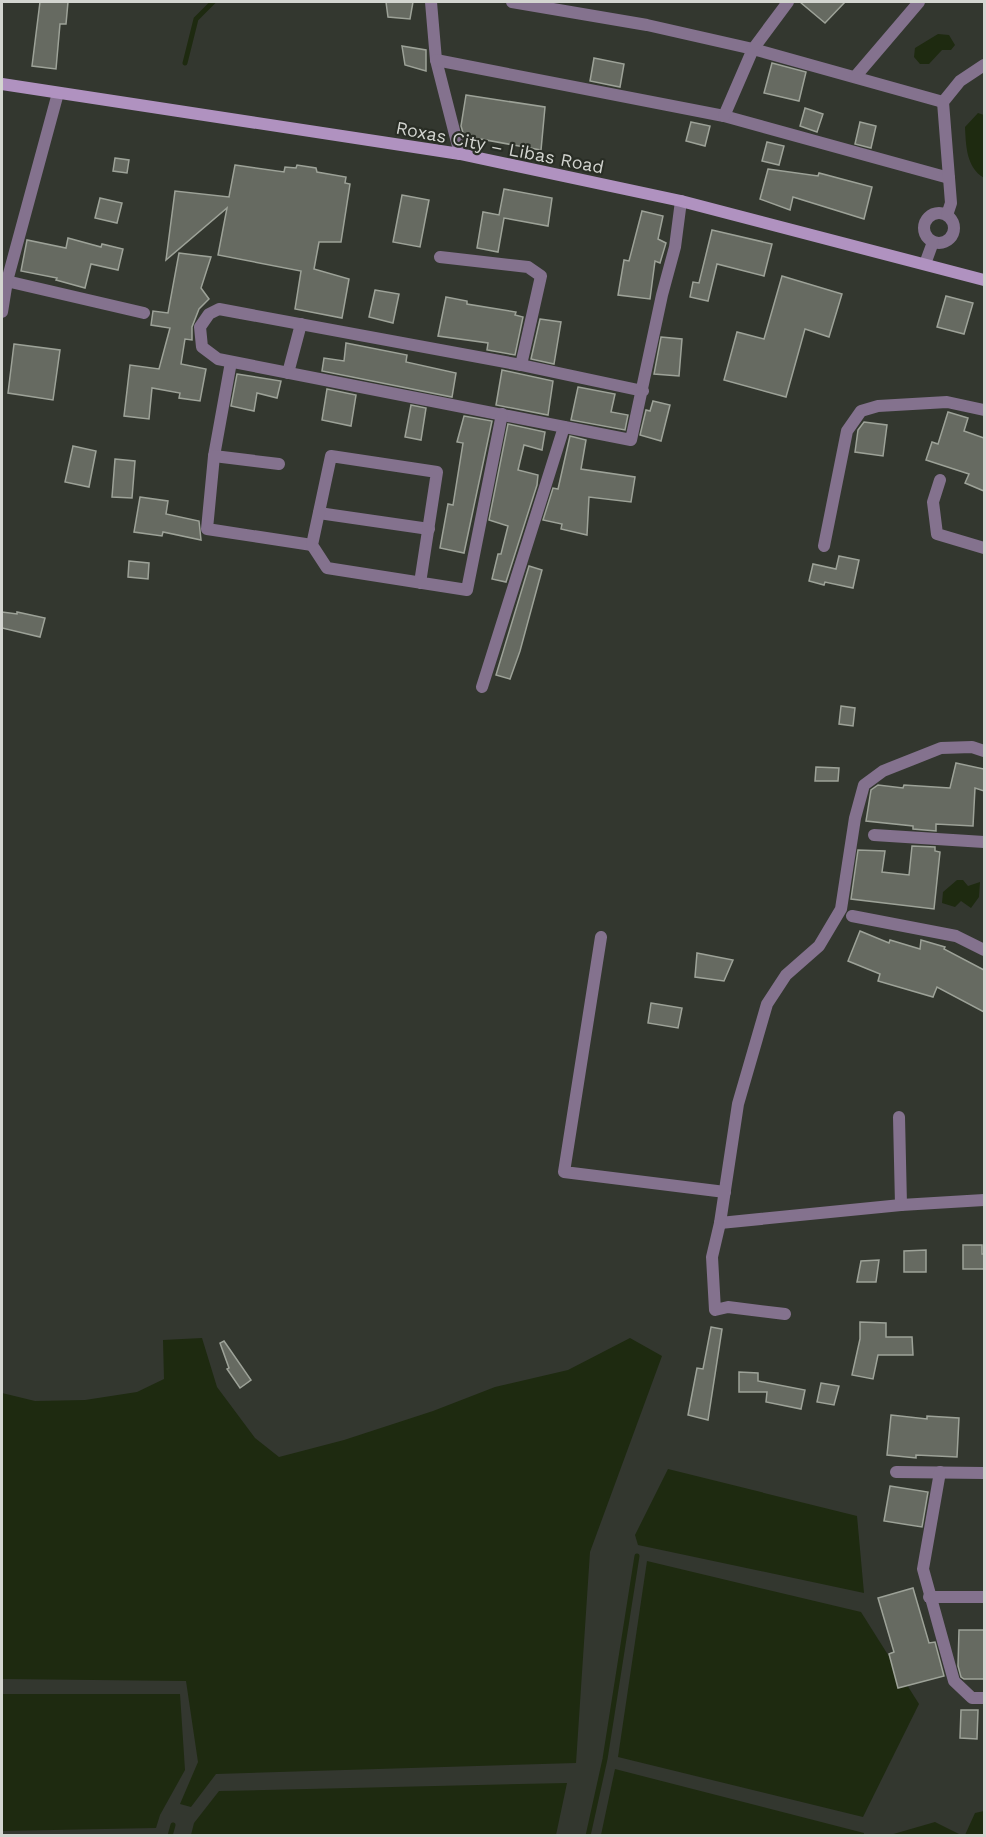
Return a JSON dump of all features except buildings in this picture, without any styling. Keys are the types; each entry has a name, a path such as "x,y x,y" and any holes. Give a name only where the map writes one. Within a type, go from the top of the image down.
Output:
{"main road":[{"name":"Roxas City – Libas Road","path":"2,84 460,154 681,201 984,280"}],"street":[{"path":"431,2 436,60 460,154"},
{"path":"512,2 647,25 753,49 943,102"},
{"path":"724,116 753,49 788,2"},
{"path":"855,77 919,2"},
{"path":"436,60 724,116 949,178"},
{"path":"947,215 951,203 943,102 960,81 984,65"},
{"path":"2,312 4,281 58,93"},
{"path":"643,391 521,365 219,309 209,314 200,327 202,347 218,359 631,440 643,391 662,295 675,247 681,201"},
{"path":"934,214 947,215 954,225 951,237 943,243 933,242 925,235 925,222 934,214"},
{"path":"925,264 933,242"},
{"path":"440,257 528,267 541,276 521,365"},
{"path":"4,281 144,313"},
{"path":"288,373 301,324"},
{"path":"231,362 214,456 207,529 312,545"},
{"path":"824,546 847,431 861,411 878,406 947,402 984,410"},
{"path":"420,583 438,472 331,456 312,545 327,568 420,583 467,590 502,414"},
{"path":"482,687 564,427"},
{"path":"214,456 279,464"},
{"path":"940,480 933,502 938,534 984,548"},
{"path":"319,513 429,529"},
{"path":"785,1314 728,1307 715,1310 712,1257 720,1223 738,1104 767,1004 786,975 819,946 842,909 855,818 864,785 884,771 941,748 972,747 984,750"},
{"path":"874,835 984,842"},
{"path":"852,916 956,936 984,950"},
{"path":"601,937 564,1172 725,1192"},
{"path":"899,1117 901,1205"},
{"path":"720,1223 901,1205 984,1200"},
{"path":"896,1472 984,1473"},
{"path":"940,1472 923,1569 954,1681 972,1698 984,1698"},
{"path":"929,1597 984,1597"}],"shaded area":[{"path":"938,34 949,35 955,45 951,50 942,50 929,64 920,64 914,57 915,48"},
{"path":"978,113 984,115 984,178 970,162 966,141 965,127"},
{"path":"957,880 963,880 968,886 980,882 979,897 971,908 961,901 955,907 942,903 943,892"},
{"path":"202,1338 217,1387 255,1438 279,1457 344,1440 433,1411 495,1387 568,1370 630,1338 662,1356 590,1552 576,1763 216,1774 191,1807 180,1804 198,1762 186,1681 2,1679 2,1393 35,1401 85,1400 137,1392 164,1379 163,1340"},
{"path":"668,1469 857,1516 864,1593 638,1545 635,1535"},
{"path":"647,1561 861,1612 919,1704 863,1817 618,1757"},
{"path":"2,1694 180,1694 185,1770 160,1815 156,1828 2,1831"},
{"path":"615,1769 864,1833 864,1835 601,1835"},
{"path":"567,1783 556,1835 191,1835 194,1823 219,1791"},
{"path":"984,1811 984,1835 965,1835 975,1813"},
{"path":"935,1822 961,1835 890,1835"}],"waterway":[{"path":"185,63 196,19 213,2"},
{"path":"588,1836 605,1759 637,1556"},
{"path":"170,1836 173,1825"}]}
